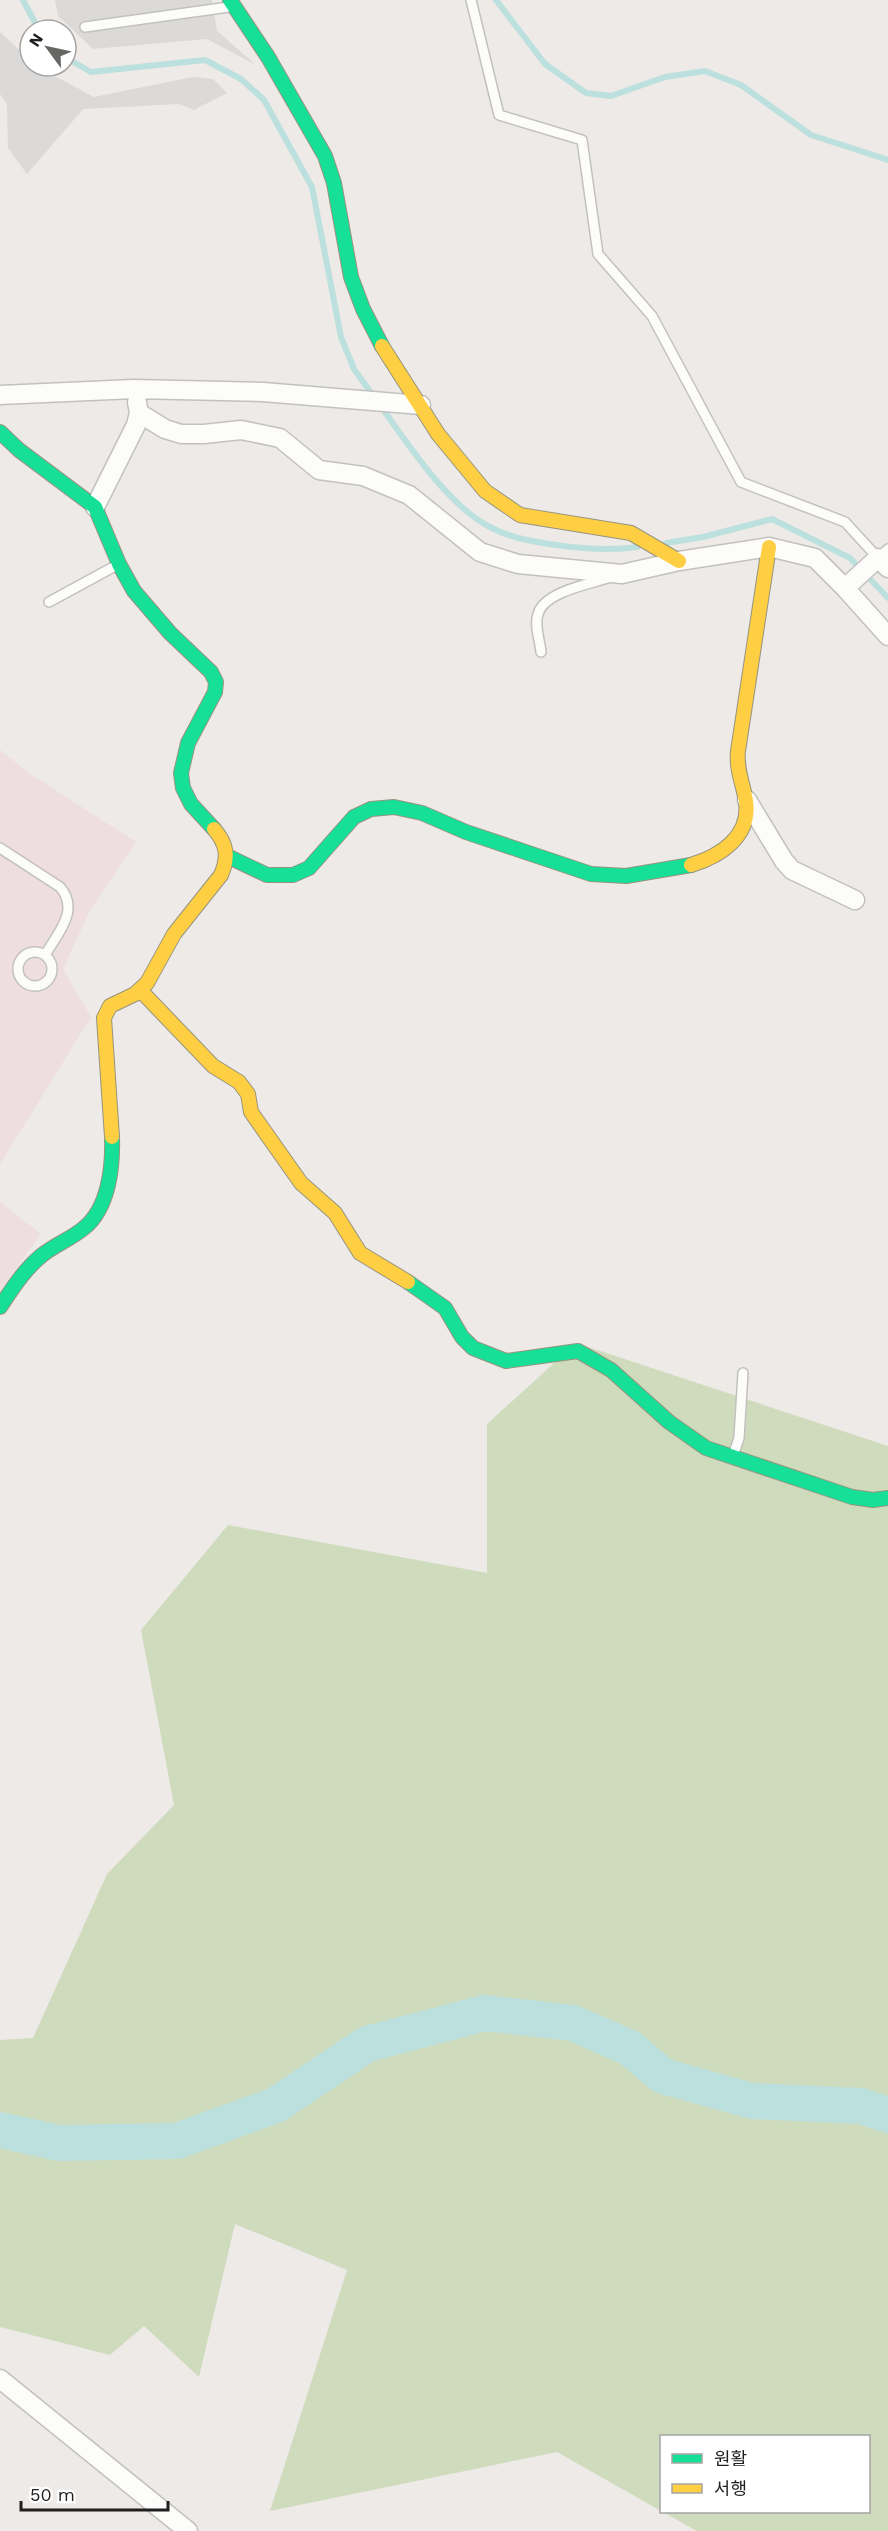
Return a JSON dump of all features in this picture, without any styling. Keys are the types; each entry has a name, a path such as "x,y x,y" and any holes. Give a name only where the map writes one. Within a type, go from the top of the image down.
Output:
{"street":[{"path":"233,3 268,57 326,156 334,183 351,277 363,309 415,404 464,467 485,491 502,505 520,515 631,533 679,561"},
{"path":"0,395 134,388 263,392 415,404"},
{"path":"95,507 139,413 134,388"},
{"path":"139,413 165,429 181,434 241,430 280,438 319,470 363,476 409,495 466,543 498,560 548,568 622,574 679,561 770,547 814,558 845,588 888,636"},
{"path":"0,432 19,450 95,507 119,564 149,611 212,672 216,682 214,693 185,752 179,780 184,796 194,810 218,832 227,856 220,877 173,935 141,991 110,1006 104,1018 113,1150 104,1194 91,1222 46,1252 29,1267 0,1307"},
{"path":"227,856 271,876 284,876 306,870 315,865 346,822 358,813 393,807 427,814 465,831 591,874 625,877 691,865 732,846 746,819 747,800 737,759 754,624 770,547"},
{"path":"845,588 884,558"},
{"path":"747,800 784,861 792,870 855,900"},
{"path":"141,991 213,1066 239,1082 248,1094 251,1112 308,1190 335,1213 360,1253 433,1298 445,1308 462,1337 473,1348 506,1361 578,1351 611,1370 686,1435 732,1458 852,1497 873,1500 888,1498"},
{"path":"0,2379 188,2531"}],"lane":[{"path":"471,0 499,115 582,141 598,254 652,316 741,482 845,522 884,558"},
{"path":"85,27 233,3"},
{"path":"49,603 119,564"},
{"path":"541,652 538,612 546,602 564,591 622,574"},
{"path":"0,848 60,887 67,895 70,906 68,918 45,955"},
{"path":"732,1458 740,1438 743,1373"}],"shaded area":[{"path":"55,0 212,0 217,31 256,65 207,39 93,49 78,35 78,18 58,16"},
{"path":"0,32 18,49 18,78 58,78 94,97 193,77 213,79 227,93 194,110 179,104 83,109 27,174 8,148 7,104 0,94"},
{"path":"0,750 29,773 136,842 90,910 63,969 91,1017 0,1164"},
{"path":"0,1202 41,1234 0,1291"}],"green space":[{"path":"576,1343 888,1446 888,2531 697,2531 665,2513 870,2513 870,2435 660,2435 660,2510 557,2452 270,2511 347,2270 235,2224 199,2377 144,2326 110,2355 0,2327 0,2040 33,2038 107,1874 174,1805 141,1630 228,1525 487,1573 487,1424"}],"waterway":[{"path":"23,0 33,18"},
{"path":"496,0 545,64 586,93 611,96 665,77 705,71 741,85 811,135 888,160"},
{"path":"78,65 91,72 205,60 241,79 264,100 312,187 341,337 354,369 374,397"},
{"path":"380,405 444,489 474,517 490,527 522,539 566,546 607,549 638,547"},
{"path":"666,543 703,537 772,519 850,558 888,598"},
{"path":"0,2130 59,2143 177,2141 276,2105 367,2044 485,2013 573,2023 630,2048 663,2076 752,2101 861,2106 888,2115"}],"traffic: fast":[{"path":"230,0 268,57 325,156 334,183 351,277 363,309 382,346"},
{"path":"0,432 19,450 95,507 119,564 134,591 170,633 211,672 216,682 215,692 188,743 181,773 183,788 191,804 214,829"},
{"path":"227,856 267,875 293,875 309,868 354,817 371,809 394,807 422,813 466,832 591,874 626,876 691,865"},
{"path":"0,1307 35,1261 79,1232 92,1220 108,1186 112,1161 112,1137"},
{"path":"408,1282 445,1308 462,1337 473,1348 506,1361 578,1351 611,1370 669,1422 706,1448 852,1497 873,1500 888,1498"}],"traffic: slow":[{"path":"382,346 438,434 485,491 520,515 631,533 679,561"},
{"path":"691,865 723,850 732,843 744,825 746,801 739,770 738,751 769,547"},
{"path":"112,1137 104,1018 110,1006 135,994 147,983 174,934 221,875 226,856 222,840 214,829"},
{"path":"141,991 213,1066 239,1082 248,1094 251,1112 301,1183 335,1213 360,1253 408,1282"}]}
